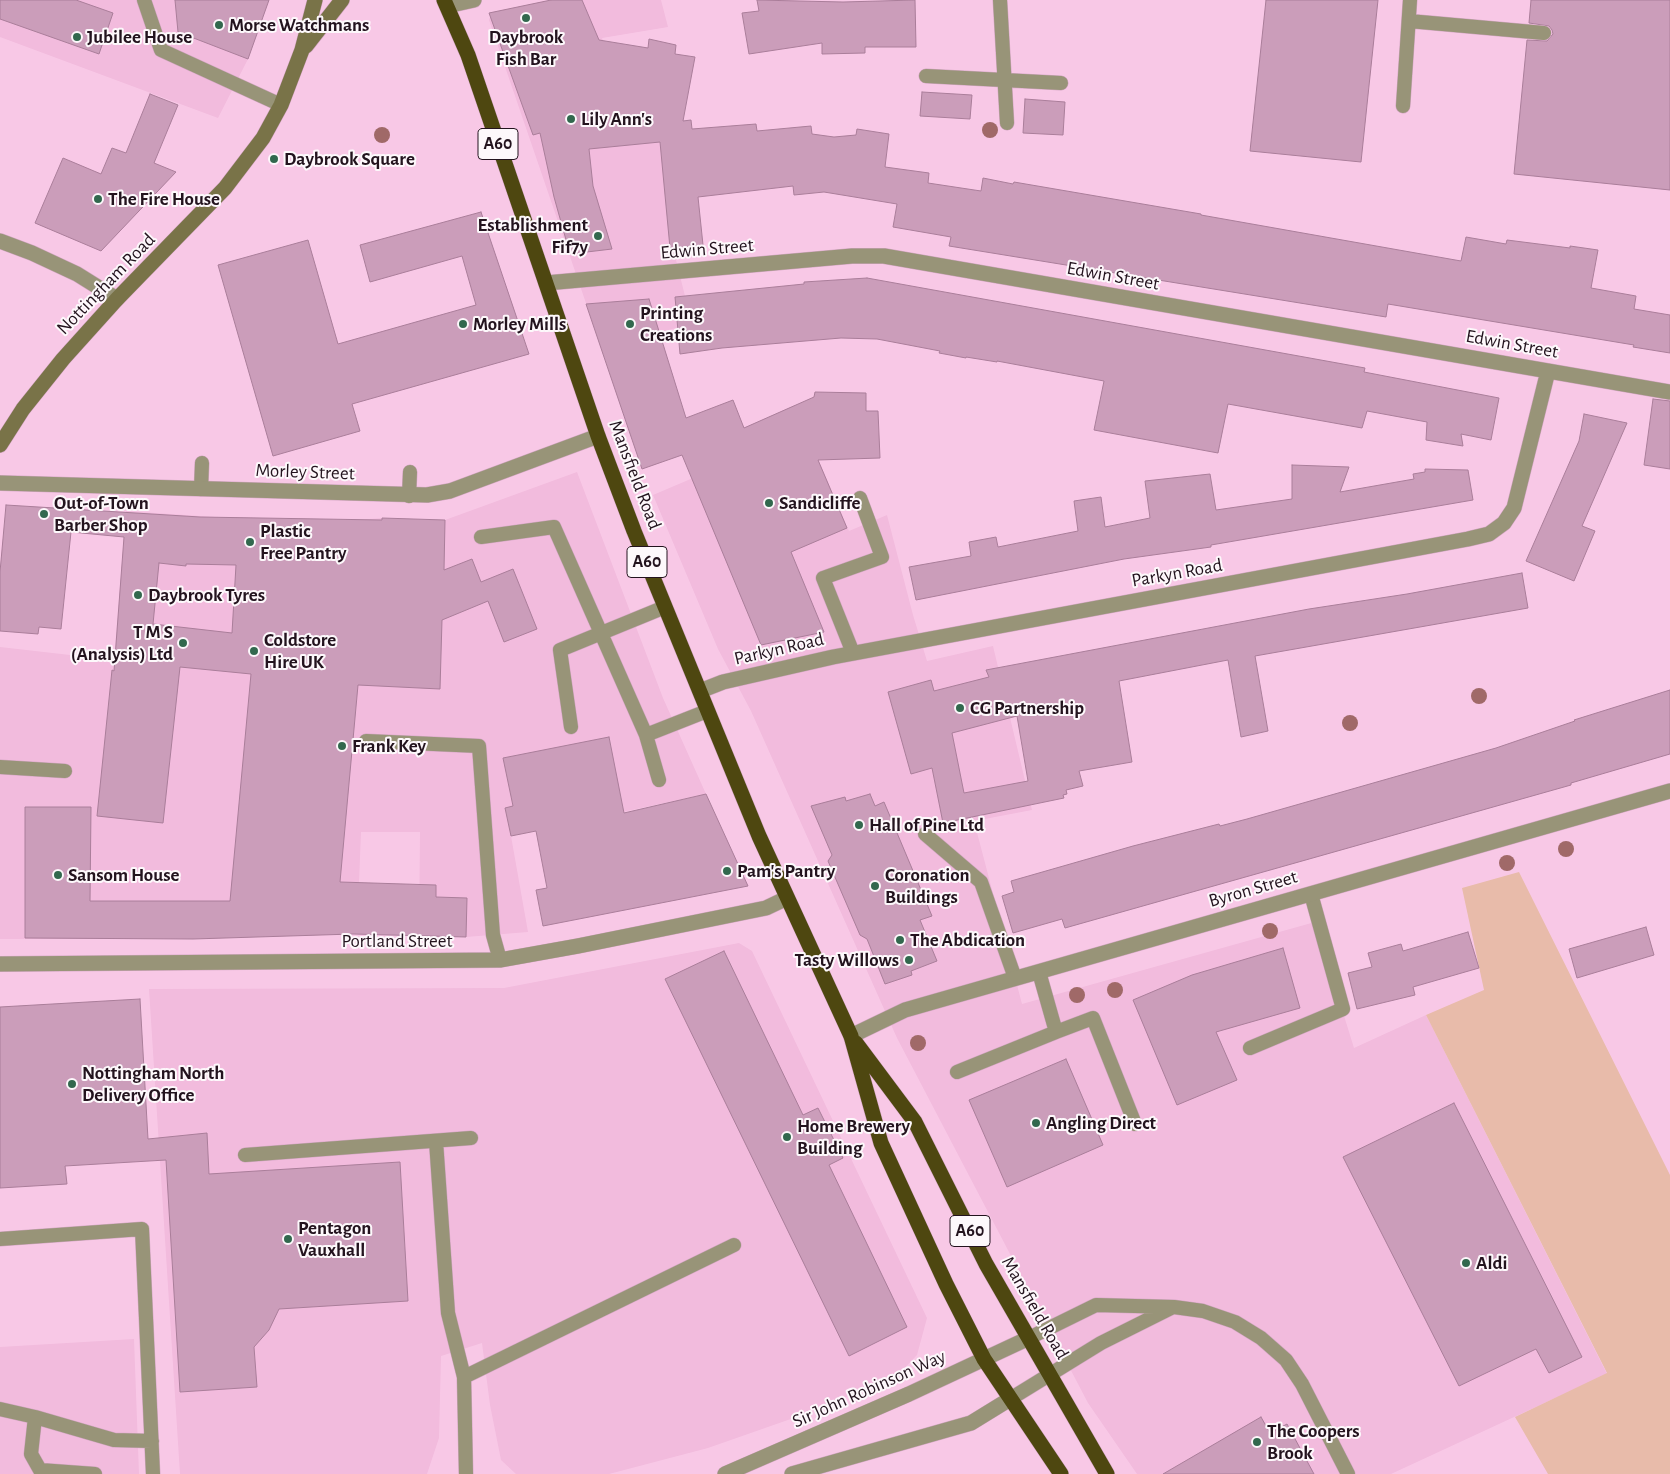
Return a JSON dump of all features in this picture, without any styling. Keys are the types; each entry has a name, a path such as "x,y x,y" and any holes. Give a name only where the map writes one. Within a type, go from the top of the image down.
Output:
{"highway":[{"name":"Mansfield Road","path":"446,3 468,55 598,436 634,531 759,836 851,1036 881,1143 946,1284 984,1359 1061,1474"},
{"name":"Mansfield Road","path":"851,1036 915,1122 986,1264 1107,1474"}],"street":[{"name":"Nottingham Road","path":"0,445 23,410 63,359 117,299 225,188 263,138 281,105 302,50 315,0"},
{"name":"Nottingham Road","path":"302,50 342,0"},
{"path":"446,3 474,0"},
{"path":"0,241 78,274 117,299"},
{"name":"Edwin Street","path":"546,283 852,256 884,256 1670,392"},
{"name":"Parkyn Road","path":"700,692 723,682 853,653 1488,534 1504,523 1514,508 1548,371"},
{"name":"Morley Street","path":"0,483 409,496 450,492 598,436"},
{"name":"Byron Street","path":"851,1036 905,1010 1670,790"},
{"name":"Portland Street","path":"0,964 500,960 766,908 787,898"},
{"name":"Sir John Robinson Way","path":"725,1474 909,1394 1028,1338"},
{"path":"792,1474 971,1423 1010,1399"}],"lane":[{"path":"144,0 161,50 281,105"},
{"path":"1000,0 1007,123"},
{"path":"1403,106 1410,0"},
{"path":"1409,22 1544,34"},
{"path":"926,76 1061,83"},
{"path":"201,489 202,464"},
{"path":"409,496 410,472"},
{"path":"853,653 823,578 882,557 860,498"},
{"path":"481,537 554,527 646,735 659,780"},
{"path":"571,727 560,650 665,607"},
{"path":"646,735 708,710"},
{"path":"366,741 478,746 493,935 500,960"},
{"path":"0,767 65,771"},
{"path":"925,834 981,882 1015,978"},
{"path":"1250,1048 1343,1009 1311,894"},
{"path":"1038,972 1056,1032"},
{"path":"957,1072 1093,1018 1134,1124"},
{"path":"245,1155 471,1138"},
{"path":"436,1141 448,1313 464,1377 466,1474"},
{"path":"0,1239 142,1230 153,1474"},
{"path":"464,1377 734,1245"},
{"path":"1028,1338 1096,1305 1174,1306 1203,1311 1236,1322 1261,1338 1286,1360 1302,1384 1348,1474"},
{"path":"1010,1399 1101,1343 1174,1306"},
{"path":"0,1409 114,1440 152,1441"},
{"path":"35,1417 31,1454 40,1470 95,1474"}],"shaded area":[{"path":"0,0 228,0 179,32 248,59 218,118 0,37"},
{"path":"552,0 661,0 668,27 602,38 634,122 658,117 672,244 692,324 601,347 489,20 492,12"},
{"path":"795,405 849,531 887,515 927,661 993,646 1032,810 974,821 1022,1004 1315,922 1354,1048 1426,1015 1607,1374 1391,1474 1137,1474 1088,1403 897,1038 751,711 718,649 653,495 754,452 744,428"},
{"name":"Frank Key","path":"577,472 663,698 706,794 511,836 528,932 466,937 419,936 420,832 361,832 357,934 190,939 190,901 91,901 90,939 0,939 0,647 114,660 126,511 215,517 445,520"},
{"path":"1519,872 1670,1175 1670,1474 1548,1474 1515,1417 1607,1373 1426,1015 1484,990 1462,888"},
{"path":"739,943 752,951 927,1318 917,1355 901,1372 825,1407 708,1448 609,1474 516,1474 501,1460 490,1405 482,1343 441,1356 439,1438 427,1474 180,1474 149,989 504,988"},
{"path":"134,1339 139,1474 0,1474 0,1347"}],"building":[{"name":"Jubilee House","path":"0,0 76,0 113,13 99,54 0,19"},
{"name":"Morse Watchmans","path":"175,0 269,0 248,59 178,32"},
{"path":"551,0 582,0 599,40 648,48 649,39 676,45 675,54 695,57 683,121 691,120 692,129 756,124 757,131 811,126 812,134 834,137 856,135 857,129 889,134 885,167 929,173 928,183 981,191 983,178 1013,184 1014,182 1461,261 1466,237 1506,244 1507,240 1598,250 1591,288 1636,296 1634,309 1670,315 1670,353 1633,347 1634,345 1388,304 1386,317 949,246 951,237 893,227 897,204 824,192 794,195 793,186 698,197 703,245 670,248 660,142 589,149 593,186 612,249 570,254 554,197 540,133 533,135 489,13"},
{"path":"757,0 843,2 915,0 916,47 865,47 865,53 822,54 822,43 749,54 742,13 759,11"},
{"path":"1266,0 1378,0 1361,162 1250,151"},
{"path":"1531,0 1670,0 1670,190 1514,174 1527,40 1547,41 1553,34 1549,26 1529,23"},
{"path":"922,92 972,95 970,119 920,116"},
{"name":"The Fire House","path":"150,94 178,105 154,163 176,172 101,251 35,223 63,158 101,174 112,148 126,153"},
{"path":"1025,99 1065,102 1063,135 1023,133"},
{"name":"Morley Mills","path":"481,212 529,354 352,404 360,431 273,456 218,265 308,240 338,344 476,305 462,256 370,282 360,245"},
{"path":"867,278 1365,368 1364,372 1499,398 1491,440 1461,434 1463,446 1426,440 1427,422 1367,411 1362,428 1228,404 1218,453 1094,430 1104,381 997,361 966,358 877,339 841,338 722,348 680,354 675,297 804,284 804,282"},
{"path":"649,299 686,418 733,400 744,428 814,397 815,392 866,393 866,411 878,411 880,458 818,460 847,528 791,552 824,632 761,645 682,455 642,469 586,304"},
{"path":"1653,399 1670,401 1670,469 1644,465"},
{"path":"1584,414 1627,423 1582,526 1595,531 1574,581 1526,561 1579,441"},
{"path":"1292,465 1349,467 1340,492 1414,479 1413,474 1425,472 1425,469 1468,470 1473,500 1211,545 1211,547 1124,559 916,600 909,567 971,556 969,542 996,537 998,547 1078,531 1074,501 1101,497 1105,527 1150,518 1145,481 1210,474 1216,510 1292,499"},
{"path":"6,505 200,517 445,520 444,570 472,559 481,582 513,569 537,629 504,642 488,601 442,620 440,689 358,685 340,882 436,885 436,897 467,898 466,937 353,934 193,939 25,938 25,807 91,807 90,901 230,901 251,674 180,667 163,823 97,816 112,670 114,671 124,537 71,532 61,629 39,627 38,634 0,631 0,572","holes":["159,563 186,566 186,564 236,565 232,633 153,624"]},
{"path":"1522,573 1528,608 1255,656 1268,731 1241,737 1228,660 1119,681 1132,762 1079,771 1083,786 1066,790 1067,794 1063,795 1064,798 943,823 932,768 911,774 888,692 931,680 934,691 989,677 986,670 1309,609 1407,594","holes":["1017,716 1028,781 964,793 952,733"]},
{"path":"1670,690 1670,754 1571,783 1571,785 1065,928 1062,919 1013,933 1002,896 1014,892 1011,881 1133,846 1219,824 1220,826 1247,819 1496,748 1574,720"},
{"path":"609,737 624,813 706,794 748,886 543,926 536,890 547,888 536,831 511,836 505,808 513,806 503,758"},
{"name":"Coronation Buildings","path":"870,794 875,806 884,802 932,916 920,920 937,961 911,971 912,975 885,984 867,939 860,935 828,861 832,855 811,806 845,797 846,801"},
{"path":"1646,927 1654,955 1577,978 1569,949"},
{"path":"1468,932 1479,968 1413,987 1415,995 1357,1009 1348,973 1372,967 1368,953 1401,944 1403,951"},
{"path":"1283,948 1300,1008 1216,1032 1237,1080 1177,1105 1133,1000 1192,975"},
{"name":"Home Brewery Building","path":"724,951 803,1115 818,1108 843,1158 829,1165 907,1327 849,1356 665,979"},
{"name":"Pentagon Vauxhall","path":"140,999 148,1139 207,1133 209,1174 400,1162 408,1301 279,1309 269,1330 254,1347 257,1387 180,1392 166,1160 65,1166 67,1184 0,1188 0,1007"},
{"name":"Angling Direct","path":"1066,1059 1103,1145 1007,1187 969,1100"},
{"name":"Aldi","path":"1454,1103 1582,1357 1549,1373 1536,1349 1459,1386 1343,1157"},
{"name":"The Coopers Brook","path":"1261,1417 1270,1433 1287,1424 1314,1474 1163,1474"}],"place":[{"name":"Daybrook Fish Bar","path":"526,18"},
{"name":"Morse Watchmans","path":"219,25"},
{"name":"Jubilee House","path":"77,37"},
{"name":"Lily Ann's","path":"571,119"},
{"name":"Daybrook Square","path":"274,159"},
{"name":"The Fire House","path":"98,199"},
{"name":"Establishment Fif7y","path":"598,236"},
{"name":"Morley Mills","path":"463,324"},
{"name":"Printing Creations","path":"630,324"},
{"name":"Sandicliffe","path":"769,503"},
{"name":"Out-of-Town Barber Shop","path":"44,514"},
{"name":"Plastic Free Pantry","path":"250,542"},
{"name":"Daybrook Tyres","path":"138,595"},
{"name":"T M S (Analysis) Ltd","path":"183,643"},
{"name":"Coldstore Hire UK","path":"254,651"},
{"name":"CG Partnership","path":"960,708"},
{"name":"Frank Key","path":"342,746"},
{"name":"Hall of Pine Ltd","path":"859,825"},
{"name":"Pam's Pantry","path":"727,871"},
{"name":"Sansom House","path":"58,875"},
{"name":"Coronation Buildings","path":"875,886"},
{"name":"The Abdication","path":"900,940"},
{"name":"Tasty Willows","path":"909,960"},
{"name":"Nottingham North Delivery Office","path":"72,1084"},
{"name":"Angling Direct","path":"1036,1123"},
{"name":"Home Brewery Building","path":"787,1137"},
{"name":"Pentagon Vauxhall","path":"288,1239"},
{"name":"Aldi","path":"1466,1263"},
{"name":"The Coopers Brook","path":"1257,1442"}]}
